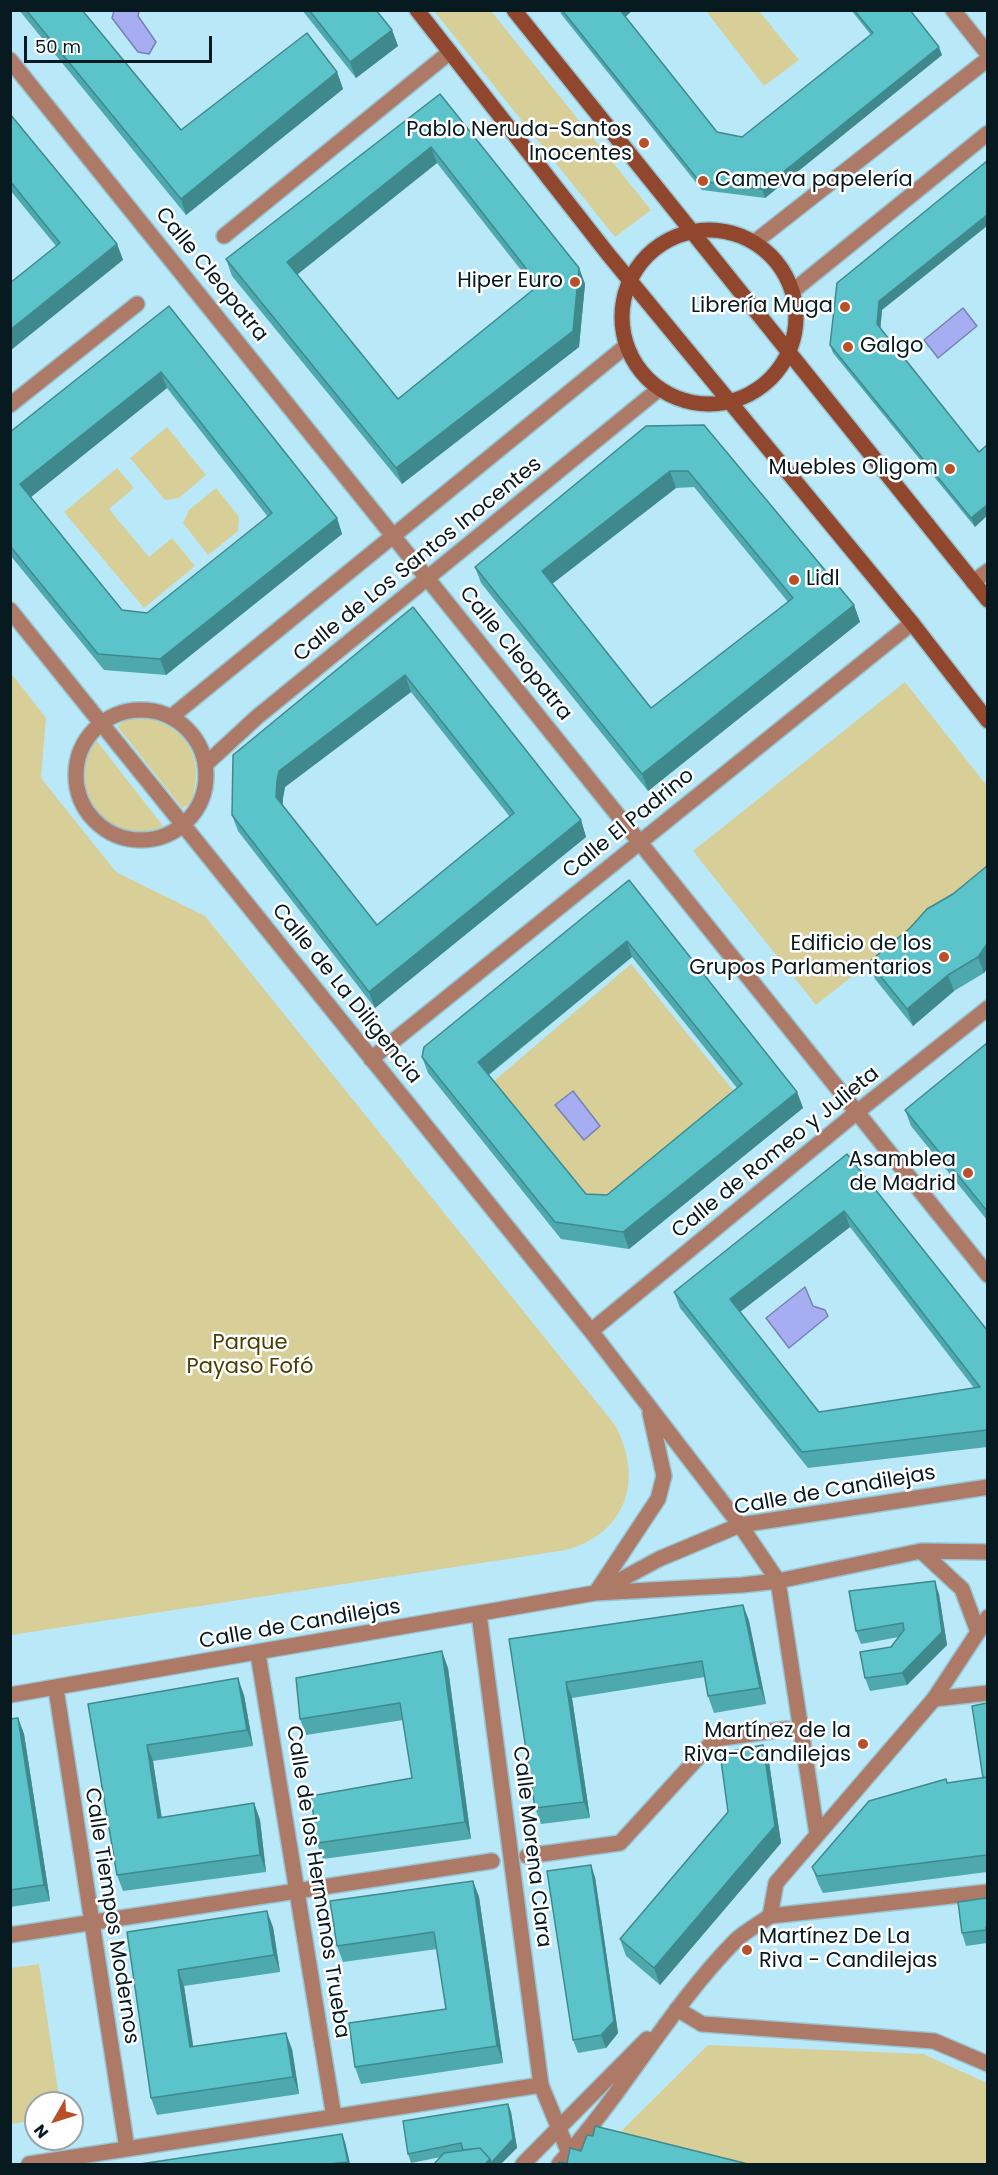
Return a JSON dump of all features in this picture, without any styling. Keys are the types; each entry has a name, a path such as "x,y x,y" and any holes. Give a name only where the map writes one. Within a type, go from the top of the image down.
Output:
{"main road":[{"path":"417,10 629,279 912,623 987,721"},
{"path":"514,10 987,600"},
{"path":"689,230 726,230 756,241 780,263 794,290 798,323 790,354 765,385 732,403 692,404 659,389 639,371 626,346 621,315 629,279 653,248 689,230"}],"street":[{"path":"953,10 987,54"},
{"path":"224,236 450,52"},
{"path":"756,241 987,59"},
{"name":"Calle Cleopatra","path":"10,60 987,1275"},
{"path":"794,290 987,133"},
{"path":"10,405 137,304"},
{"name":"Calle de Los Santos Inocentes","path":"171,717 626,346"},
{"name":"Calle de Los Santos Inocentes","path":"205,765 257,717 429,580 659,389"},
{"path":"973,582 987,571"},
{"name":"Calle de La Diligencia","path":"10,610 591,1331 740,1525 778,1581 817,1834"},
{"name":"Calle El Padrino","path":"371,1059 912,623"},
{"path":"135,710 154,711 171,717 187,729 199,746 205,765 206,782 202,799 194,814 182,826 164,837 144,841 123,839 104,830 89,816 79,797 75,777 78,756 87,738 101,723 117,714 135,710"},
{"name":"Calle de Romeo y Julieta","path":"591,1331 856,1112 987,1008"},
{"name":"Calle de La Diligencia","path":"596,1593 658,1499 664,1476 648,1405"},
{"name":"Calle de Candilejas","path":"596,1593 659,1559 740,1525 987,1487"},
{"path":"921,1551 962,1589 978,1632"},
{"name":"Calle de Candilejas","path":"10,1695 258,1654 596,1593 778,1581 921,1551 987,1552"},
{"name":"Calle Morena Clara","path":"479,1614 541,2085 558,2127 564,2159"},
{"path":"770,1916 776,1883 934,1699 987,1617"},
{"name":"Calle de los Hermanos Trueba","path":"258,1654 334,2117"},
{"name":"Calle Tiempos Modernos","path":"56,1689 90,1922 127,2149"},
{"path":"934,1699 987,1693"},
{"path":"527,1856 620,1843 715,1739 787,1729"},
{"path":"10,1935 492,1861"},
{"path":"523,2164 677,2009 737,1939 770,1916 987,1892"},
{"path":"677,2009 702,2024 934,2041 987,2064"},
{"path":"564,2159 594,2126 677,2009"},
{"path":"28,2164 541,2085"}],"green space":[{"path":"434,11 491,11 651,210 615,237"},
{"path":"706,11 759,11 799,60 764,86"},
{"path":"167,427 206,475 179,498 165,500 130,458"},
{"path":"117,468 134,488 109,509 149,557 172,538 195,566 144,608 64,512"},
{"path":"216,488 239,517 238,531 208,555 183,523 189,510"},
{"name":"Parque Payaso Fofó","path":"11,673 46,718 41,778 116,872 205,916 615,1425 624,1445 628,1465 628,1484 624,1501 616,1517 603,1531 587,1542 566,1550 11,1635"},
{"path":"905,682 987,786 987,869 816,1005 693,851"},
{"path":"149,718 175,731 185,740 191,750 195,762 195,789 190,804 182,808 117,726 125,720"},
{"path":"96,740 163,826 143,832 124,831 107,823 94,811 86,795 82,777 85,758"},
{"path":"631,964 740,1099 596,1205 494,1081"},
{"path":"39,1964 58,2091 24,2091 24,2122 11,2124 11,1968"},
{"path":"708,2045 923,2054 987,2083 987,2164 588,2164"}],"water":[{"path":"114,11 139,11 138,16 156,42 149,54 138,52 112,18"},
{"path":"963,308 977,326 938,358 924,340"},
{"path":"573,1091 600,1126 584,1140 555,1105"},
{"path":"805,1287 813,1306 825,1310 828,1316 789,1348 766,1318"}],"building":[{"path":"26,10 82,10 181,130 307,33 337,72 181,199"},
{"path":"309,10 376,10 392,30 350,62"},
{"path":"562,10 620,10 717,132 742,137 873,33 854,10 910,10 939,47 762,189 699,181"},
{"path":"440,94 579,268 573,331 396,468 226,259","holes":["431,147 539,285 398,399 287,262"]},
{"path":"10,114 117,244 10,330 10,283 60,243 10,181"},
{"path":"987,161 987,215 879,301 877,324 979,452 987,445 987,505 971,518 830,345 837,283"},
{"path":"169,306 337,518 160,659 98,654 10,546 10,432","holes":["161,372 272,513 147,613 122,610 20,484"]},
{"path":"704,425 854,605 642,774 475,567 646,426","holes":["670,471 688,471 793,598 651,708 542,571"]},
{"path":"413,607 581,820 369,992 232,815 233,755","holes":["405,675 514,813 377,925 276,797 277,781 279,771"]},
{"name":"Edificio de los Grupos Parlamentarios","path":"987,866 987,944 978,957 948,975 907,1009 869,962 910,928 927,909 953,894"},
{"path":"629,880 797,1092 623,1232 555,1222 422,1057 424,1047","holes":["627,941 742,1084 607,1195 586,1194 478,1062"]},
{"name":"Asamblea de Madrid","path":"987,1043 987,1211 905,1110"},
{"path":"847,1154 987,1330 987,1430 802,1452 674,1292","holes":["844,1211 980,1387 819,1412 730,1299"]},
{"path":"935,1581 942,1632 902,1673 865,1678 860,1652 891,1647 904,1630 903,1623 856,1631 849,1591"},
{"path":"743,1605 760,1688 708,1696 702,1661 566,1682 584,1802 535,1808 509,1639"},
{"path":"442,1651 465,1822 317,1843 311,1796 412,1778 400,1703 300,1719 296,1678"},
{"path":"238,1678 247,1730 147,1745 158,1818 254,1803 260,1855 117,1875 88,1704"},
{"path":"987,1703 987,1777 983,1778 972,1706"},
{"path":"18,1718 44,1885 10,1890 10,1719"},
{"path":"763,1745 775,1826 654,1968 620,1939 728,1812 720,1753"},
{"path":"987,1777 987,1855 817,1876 812,1867 869,1801 946,1779 947,1783"},
{"path":"591,1865 614,2021 601,2035 573,2040 547,1871"},
{"path":"473,1881 497,2046 355,2067 349,2023 446,2009 434,1932 337,1946 330,1901"},
{"path":"987,1898 986,1930 962,1933 958,1902"},
{"path":"267,1911 274,1955 178,1970 190,2047 286,2033 293,2077 151,2098 127,1932"},
{"path":"508,2104 513,2139 491,2163 480,2148 463,2150 461,2143 408,2154 403,2121"},
{"path":"595,2126 748,2164 558,2164 559,2162 567,2163 570,2148 581,2151 587,2135 593,2136"},
{"path":"342,2134 348,2162 329,2164 140,2164"},
{"path":"480,2148 490,2159 485,2164 434,2164 444,2153"}],"place":[{"name":"Pablo Neruda-Santos Inocentes","path":"644,143"},
{"name":"Cameva papelería","path":"703,181"},
{"name":"Hiper Euro","path":"575,282"},
{"name":"Librería Muga","path":"845,307"},
{"name":"Galgo","path":"848,347"},
{"name":"Muebles Oligom","path":"950,469"},
{"name":"Lidl","path":"794,580"},
{"name":"Edificio de los Grupos Parlamentarios","path":"944,957"},
{"name":"Asamblea de Madrid","path":"968,1173"},
{"name":"Martínez de la Riva-Candilejas","path":"863,1744"},
{"name":"Martínez De La Riva - Candilejas","path":"747,1950"}]}
